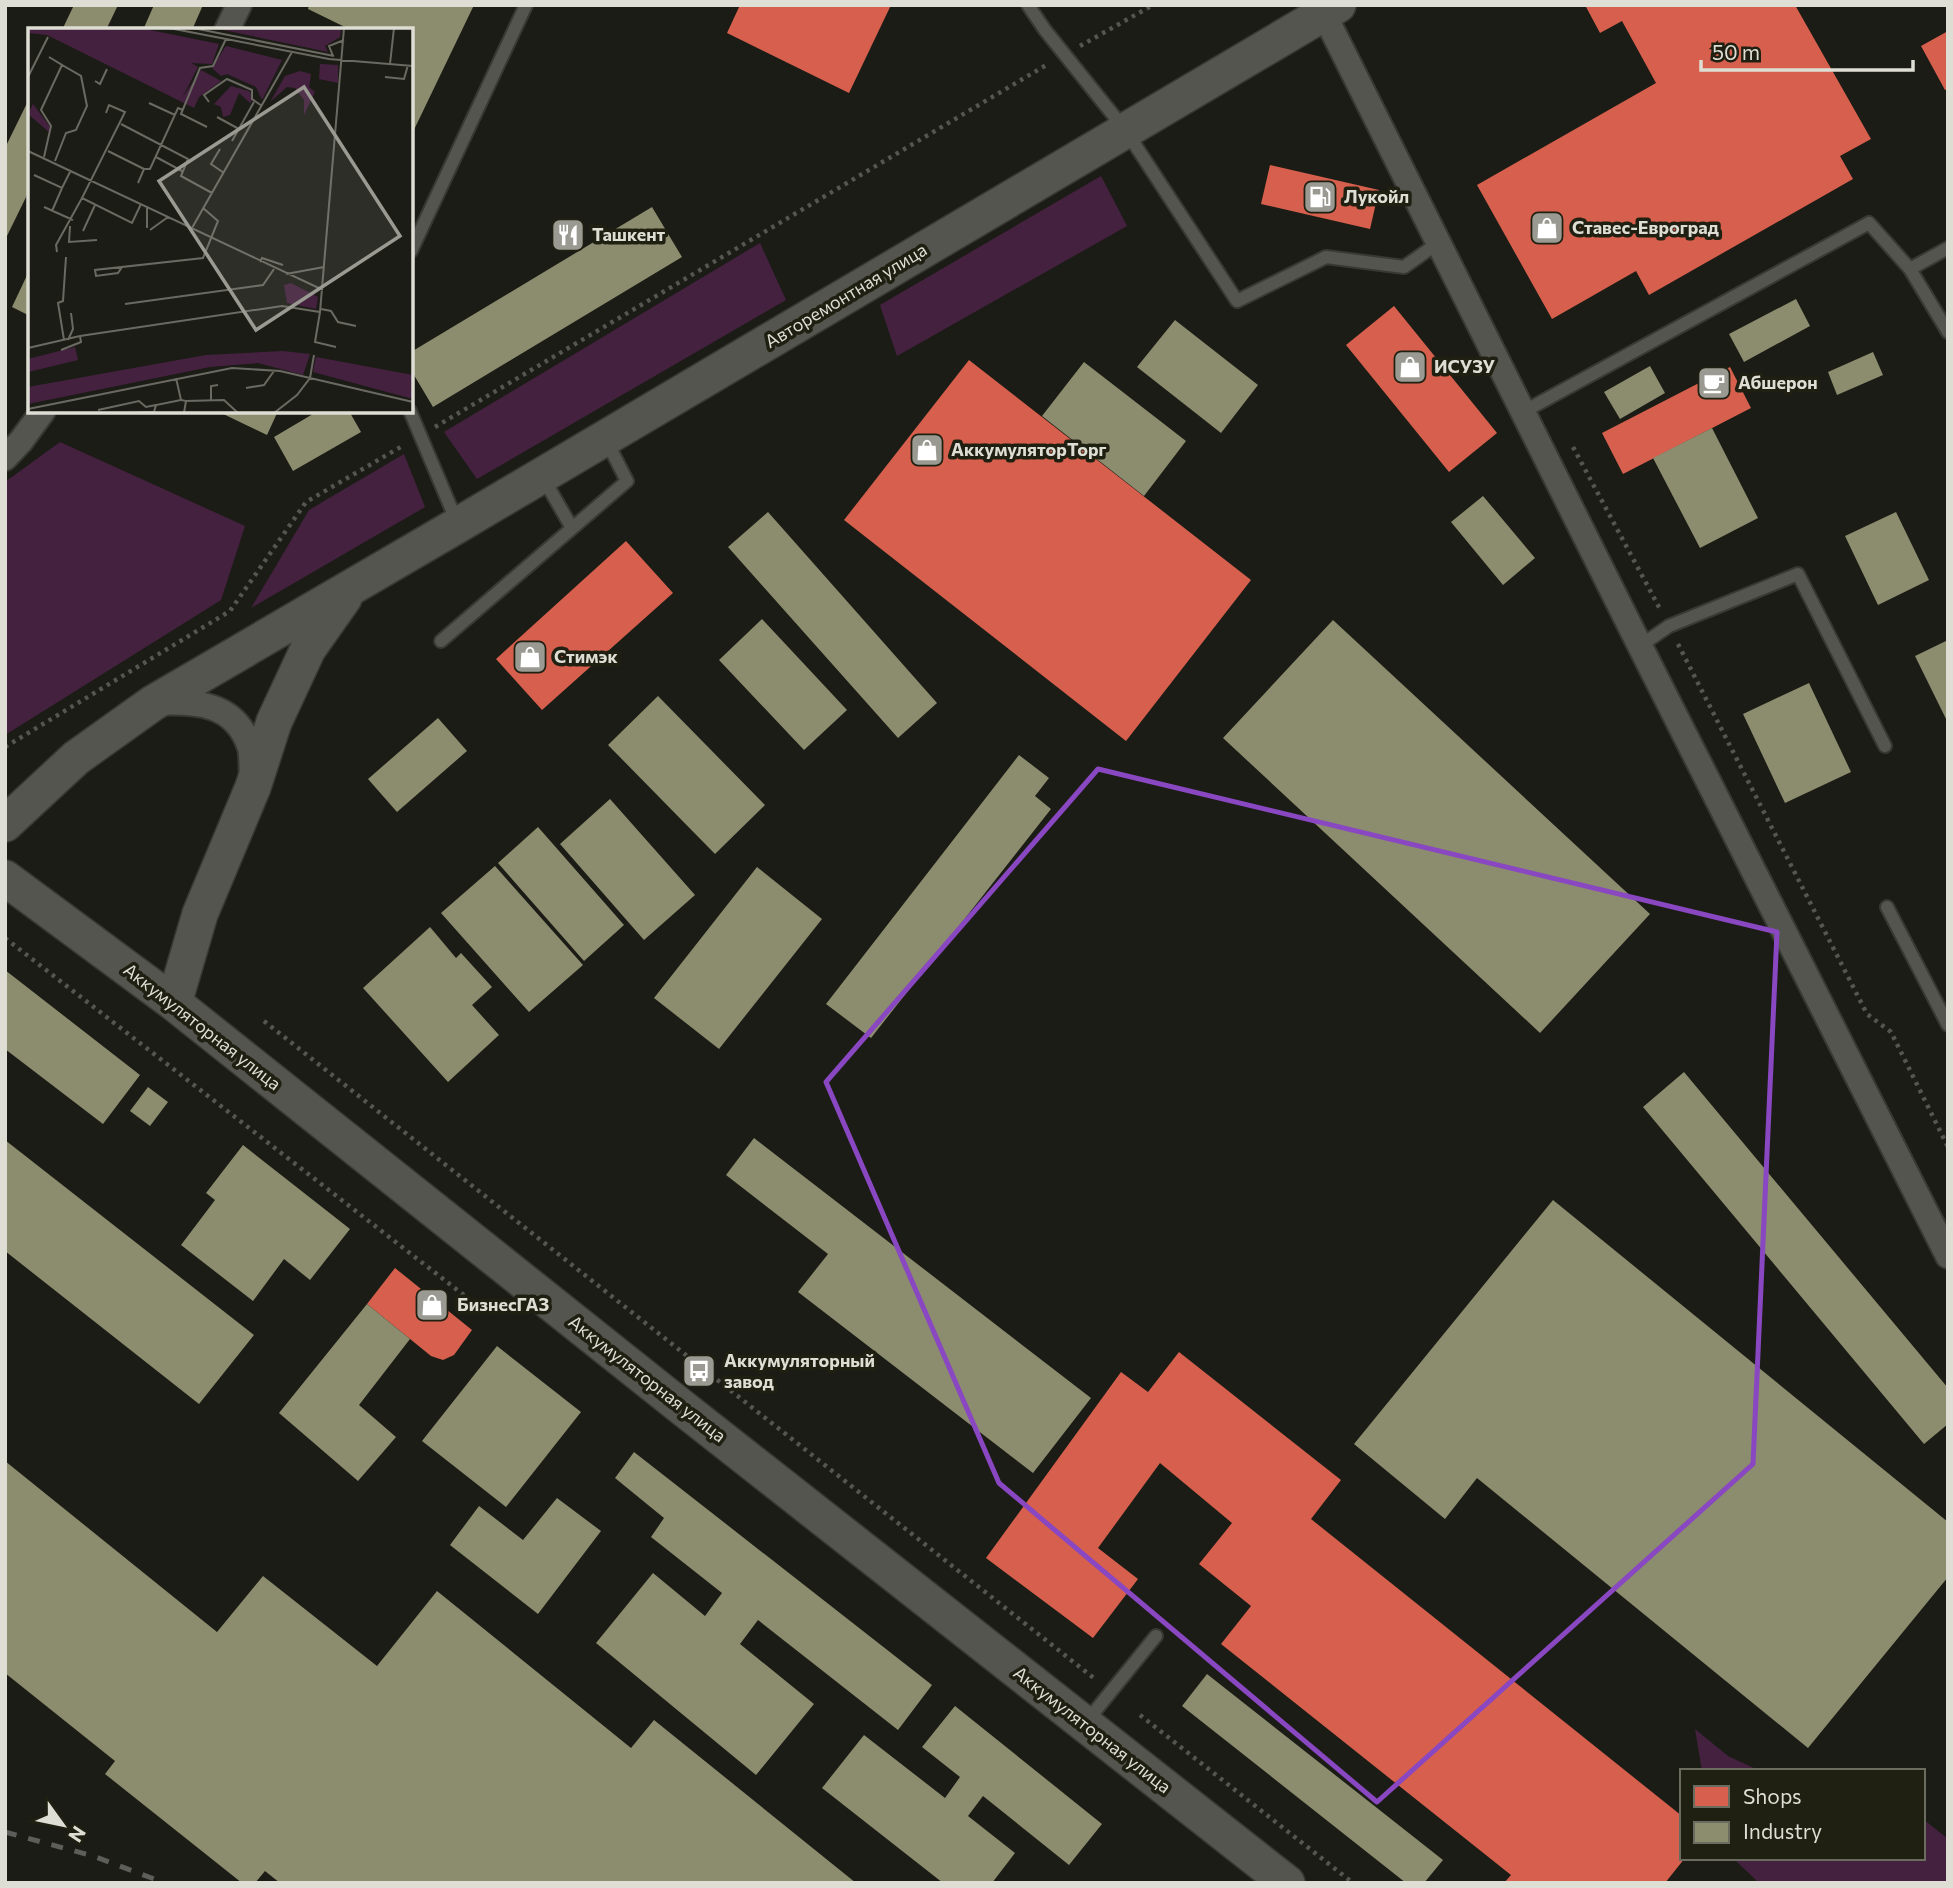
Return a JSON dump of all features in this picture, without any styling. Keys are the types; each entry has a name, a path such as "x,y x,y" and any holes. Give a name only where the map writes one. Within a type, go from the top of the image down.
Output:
{"street":[{"path":"229,28 239,5"},
{"path":"1331,9 1438,243 1948,1256"},
{"name":"Авторемонтная улица","path":"353,587 1331,9"},
{"path":"5,458 42,413"},
{"path":"5,824 76,758 153,703 353,587"},
{"path":"174,1003 200,914 253,787 274,722 315,639 353,587"},
{"path":"153,703 212,706 229,715 243,731 250,750 253,787"},
{"name":"Аккумуляторная улица","path":"5,878 174,1003 673,1401 1287,1883"}],"lane":[{"path":"413,247 526,5"},
{"path":"1028,5 1126,131 1237,301 1326,257 1404,267 1438,243"},
{"path":"1523,412 1869,223 1910,269 1948,332"},
{"path":"1910,269 1948,248"},
{"path":"411,413 458,525"},
{"path":"441,641 627,481 605,438"},
{"path":"541,476 572,527"},
{"path":"1640,646 1669,626 1798,574 1885,746"},
{"path":"1887,907 1948,1025"},
{"path":"1085,1724 1156,1636"}],"path":[{"path":"5,747 230,611 306,502 1065,54 1153,5"},
{"path":"1573,447 1669,626 1867,1014 1891,1032 1948,1147"},
{"path":"5,937 465,1296"},
{"path":"264,1021 1101,1684"},
{"path":"1140,1715 1353,1883"}],"highlighted area":[{"path":"1098,769 1777,932 1753,1464 1377,1802 999,1483 826,1082"}],"shaded area":[{"path":"1101,176 1127,226 897,356 880,305"},
{"path":"760,243 786,300 477,479 444,432"},
{"path":"60,442 245,526 221,600 5,735 5,482"},
{"path":"404,454 425,507 251,608 309,510"},
{"path":"1695,1729 1728,1756 1756,1769 1702,1769"},
{"path":"1925,1821 1948,1839 1948,1883 1759,1883 1735,1860 1925,1860"}],"building: Shops":[{"path":"740,5 891,5 849,93 727,33"},
{"path":"1585,5 1795,5 1871,139 1840,156 1853,179 1649,295 1636,271 1552,319 1477,185 1656,83 1622,21 1600,33"},
{"path":"1948,31 1948,89 1945,90 1921,46"},
{"name":"Лукойл","path":"1270,165 1379,190 1370,229 1261,204"},
{"path":"1394,306 1497,433 1449,472 1346,345"},
{"path":"969,360 1251,580 1126,741 844,520"},
{"path":"1730,367 1751,408 1623,474 1602,433"},
{"path":"626,541 673,593 542,710 496,659"},
{"path":"395,1268 472,1330 454,1355 443,1360 431,1356 367,1304"},
{"path":"1179,1352 1341,1480 1311,1519 1680,1814 1680,1860 1683,1860 1665,1883 1504,1883 1511,1875 1221,1644 1251,1606 1199,1564 1232,1523 1160,1463 1098,1548 1138,1579 1093,1638 986,1558 1121,1372 1148,1392"}],"building: Industry":[{"path":"74,5 118,5 107,28 63,28"},
{"path":"154,5 203,5 193,28 144,28"},
{"path":"309,5 474,5 413,132 413,28 347,28 308,9"},
{"path":"28,101 28,193 5,240 5,148"},
{"path":"652,207 682,257 433,407 413,373 413,351"},
{"path":"28,273 28,315 12,307"},
{"path":"1796,299 1810,326 1744,362 1729,334"},
{"path":"1175,320 1258,385 1221,433 1137,367"},
{"path":"1873,352 1883,375 1837,395 1828,372"},
{"path":"1084,362 1186,441 1144,496 1042,416"},
{"path":"1650,366 1665,393 1620,419 1604,392"},
{"path":"221,413 277,413 267,435"},
{"path":"315,413 350,413 361,432 293,471 274,437"},
{"path":"1712,428 1758,518 1700,548 1653,458"},
{"path":"1483,496 1535,558 1503,585 1451,522"},
{"path":"768,512 937,703 898,738 728,547"},
{"path":"1896,512 1929,580 1878,605 1845,536"},
{"path":"762,619 847,710 804,750 719,660"},
{"path":"1333,620 1650,914 1540,1033 1223,738"},
{"path":"1948,640 1948,723 1915,656"},
{"path":"1809,683 1851,772 1785,803 1743,714"},
{"path":"658,696 765,805 715,854 608,745"},
{"path":"438,718 467,751 397,812 368,779"},
{"path":"1019,755 1049,778 1035,796 1051,809 871,1038 826,1004"},
{"path":"610,799 695,895 644,940 560,844"},
{"path":"538,827 624,925 584,961 498,863"},
{"path":"495,866 583,965 529,1012 441,913"},
{"path":"757,867 822,919 719,1049 654,998"},
{"path":"430,927 456,958 461,953 492,987 472,1005 499,1035 448,1082 363,988"},
{"path":"5,970 140,1075 103,1124 5,1049"},
{"path":"1684,1072 1948,1388 1948,1424 1924,1444 1643,1107"},
{"path":"148,1087 168,1102 150,1126 130,1111"},
{"path":"754,1138 1091,1398 1033,1473 798,1292 828,1254 726,1175"},
{"path":"5,1140 254,1335 199,1404 5,1251"},
{"path":"243,1145 350,1229 310,1280 284,1259 253,1301 181,1245 215,1200 206,1193"},
{"path":"1553,1200 1948,1522 1948,1577 1808,1748 1477,1478 1445,1519 1354,1444"},
{"path":"367,1304 410,1339 359,1405 396,1437 358,1481 279,1413"},
{"path":"497,1346 581,1412 506,1507 422,1441"},
{"path":"634,1452 932,1685 898,1730 758,1620 740,1644 814,1704 756,1775 596,1643 653,1573 705,1616 722,1593 651,1537 664,1518 615,1478"},
{"path":"5,1461 217,1632 263,1576 377,1666 437,1591 631,1748 654,1720 856,1883 280,1883 265,1871 255,1883 242,1883 105,1774 115,1761 5,1673"},
{"path":"557,1498 601,1531 538,1614 450,1545 479,1506 523,1540"},
{"path":"1207,1674 1443,1860 1424,1883 1406,1883 1182,1706"},
{"path":"955,1706 1102,1824 1069,1865 983,1796 968,1816 1015,1853 992,1883 943,1883 822,1788 864,1735 945,1798 960,1777 922,1747"}],"railway":[{"path":"5,1832 93,1856 165,1883"}],"place":[{"name":"Лукойл","path":"1320,197"},
{"name":"Ставес-Евроград","path":"1547,228"},
{"name":"Ташкент","path":"568,235"},
{"name":"ИСУЗУ","path":"1410,367"},
{"name":"Абшерон","path":"1714,383"},
{"name":"АккумуляторТорг","path":"927,450"},
{"name":"Стимэк","path":"530,657"},
{"name":"БизнесГАЗ","path":"432,1305"},
{"name":"Аккумуляторный завод","path":"699,1371"}]}
